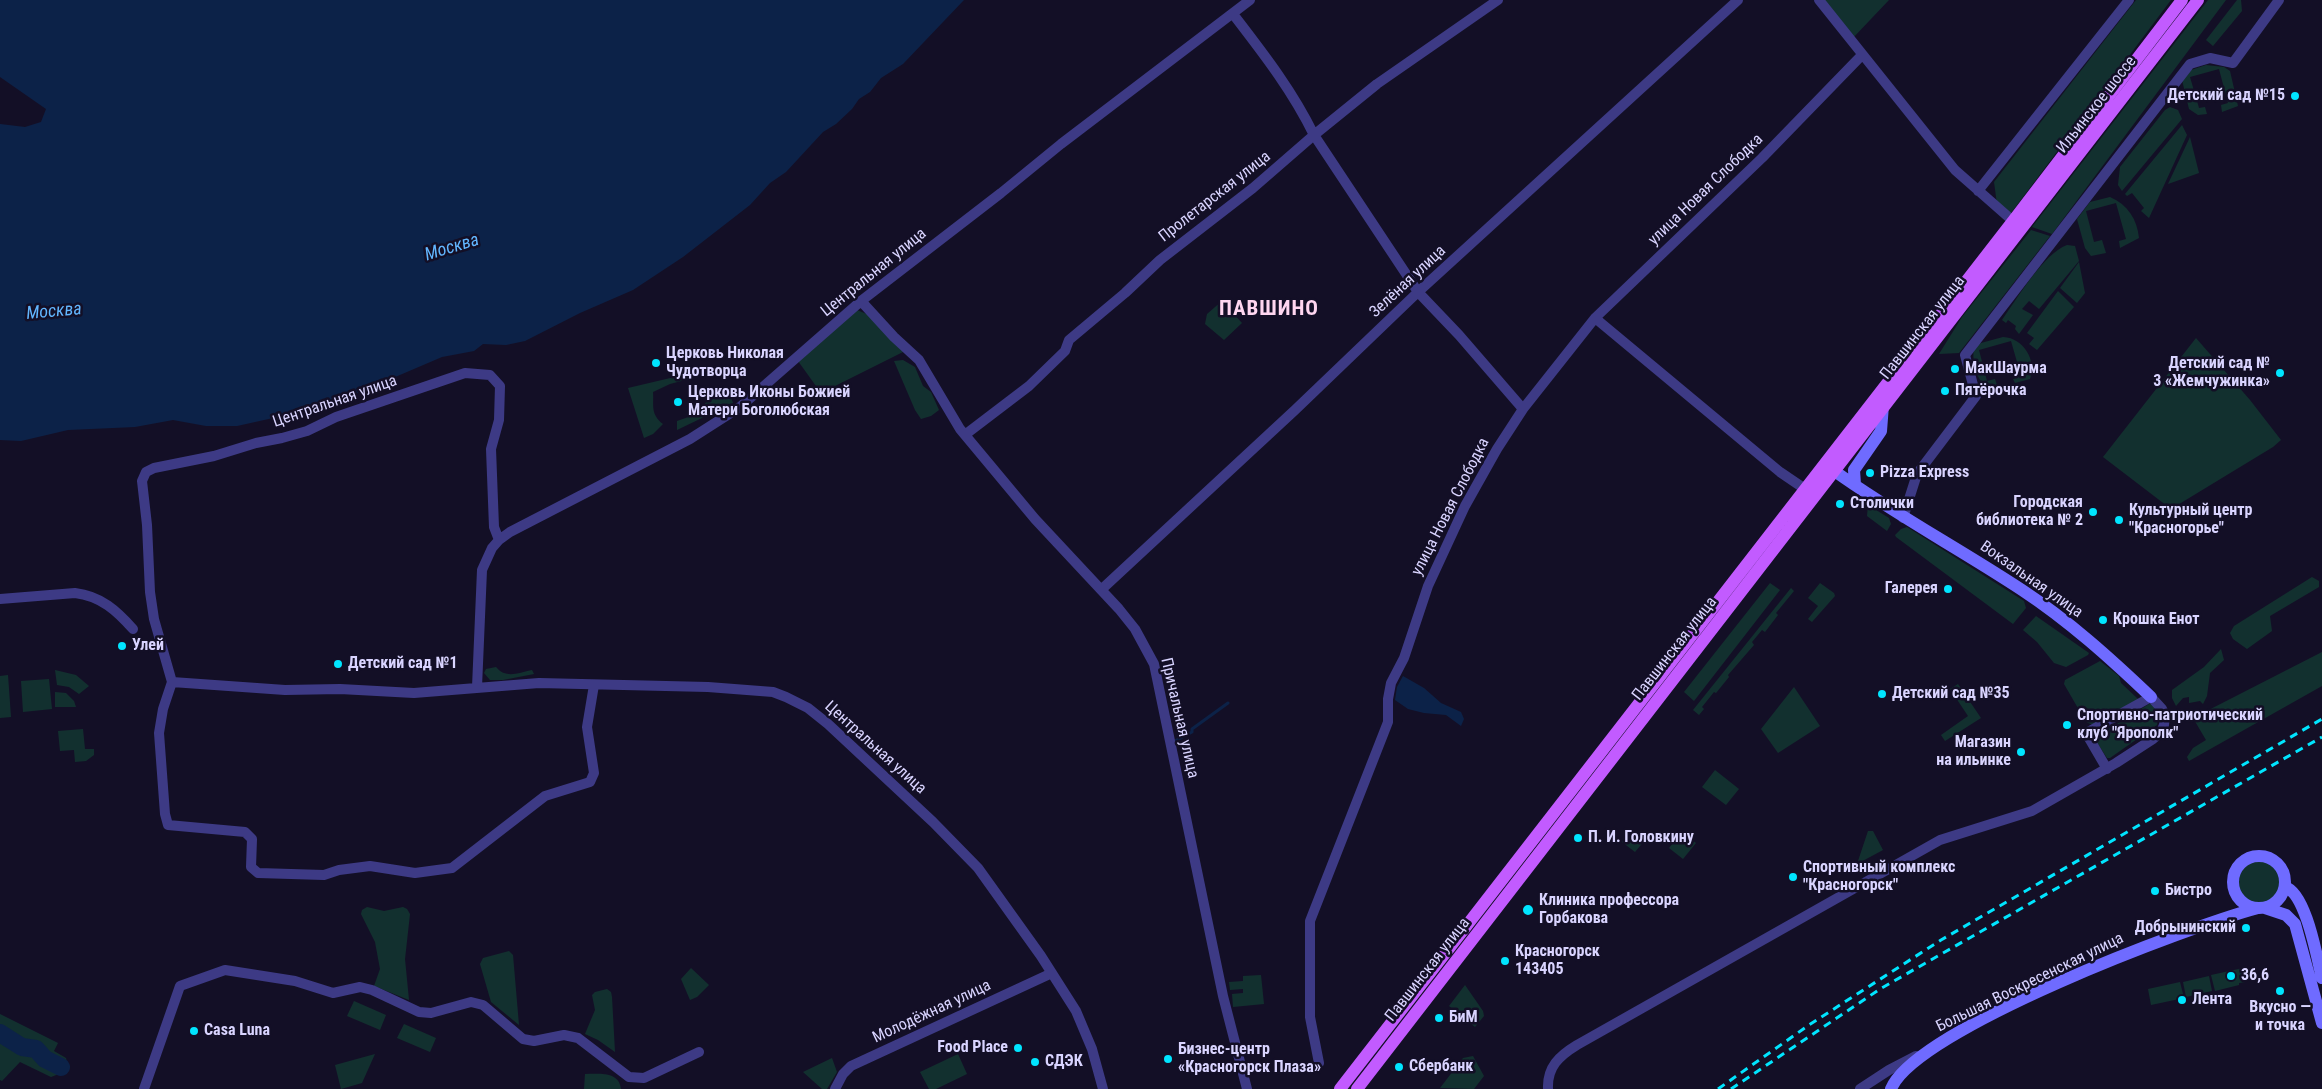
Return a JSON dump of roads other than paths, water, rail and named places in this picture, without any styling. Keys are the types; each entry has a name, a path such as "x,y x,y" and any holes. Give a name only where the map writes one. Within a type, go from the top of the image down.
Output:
{"main road":[{"name":"Ильинское шоссе","path":"2017,225 2182,0"},
{"name":"Ильинское шоссе","path":"2017,225 2198,0"},
{"name":"Павшинская улица","path":"1348,1077 1423,984 1805,489 1829,467 1884,405 2017,225"},
{"name":"Павшинская улица","path":"1357,1089 1829,467 2017,225"},
{"path":"1336,1089 1348,1077"},
{"path":"1340,1089 1348,1077"}],"street":[{"name":"Центральная улица","path":"1102,1089 1092,1049 1081,1021 1065,992 978,868 862,755 808,708 786,697 765,691 708,687 539,683 414,693 340,689 285,690 172,682 154,619 150,592 147,525 142,481 146,472 154,468 214,456 256,443 306,431 336,417 465,373 490,376 500,386 499,420 491,449 494,527 498,540 538,517 690,439 740,407 861,300 1250,0"},
{"name":"Пролетарская улица","path":"966,434 1029,386 1065,351 1069,340 1160,260 1254,188 1314,135 1377,84 1498,0"},
{"name":"Зелёная улица","path":"1102,589 1295,410 1418,292 1738,0"},
{"path":"1819,0 1955,170 2017,225"},
{"path":"1978,191 2129,0"},
{"path":"1903,518 1917,474 1976,396 1965,355 2190,64 2210,58 2233,63 2279,0"},
{"path":"1233,14 1282,78 1314,135 1418,292 1459,335 1523,409"},
{"name":"улица Новая Слободка","path":"1319,1063 1310,1017 1310,921 1388,722 1388,699 1392,683 1404,658 1428,586 1461,515 1496,449 1523,409 1595,318 1762,158 1862,55"},
{"name":"Причальная улица","path":"861,300 894,337 919,360 966,434 1035,519 1102,589 1135,629 1154,664 1223,996 1247,1089"},
{"path":"1595,318 1780,472 1805,489"},
{"path":"1855,485 1854,470 1881,431 1884,405"},
{"name":"Вокзальная улица","path":"1829,467 1903,518 1946,541 2037,601 2101,650 2151,697"},
{"path":"477,687 482,570 498,540"},
{"path":"0,599 75,593 88,594 117,611 133,629"},
{"path":"172,682 162,709 159,733 165,814 168,825 245,832 252,839 251,867 258,873 324,875 339,870 370,866 415,873 452,868 545,796 590,782 594,773 587,727 594,685"},
{"path":"1548,1089 1548,1074 1555,1063 1577,1045 1940,840 2032,811 2107,769 2153,740 2161,732 2165,716 2151,697 2086,733 2107,769"},
{"path":"2220,919 2233,906 2235,891 2233,879 2238,867 2247,858 2260,855 2272,858 2281,867 2285,877 2285,887 2280,899 2262,908"},
{"path":"2285,887 2293,891 2301,904 2322,978"},
{"path":"2235,891 2242,901 2286,915 2295,924 2322,1023"},
{"name":"Большая Воскресенская улица","path":"1860,1089 1889,1070 1991,1016 2109,961 2220,919 2262,908"},
{"path":"144,1089 180,986 225,970 296,981 333,993 360,987 372,990 419,1012 431,1013 471,1002 483,1005 524,1039 534,1041 564,1035 578,1038 629,1077 644,1078 699,1052"},
{"name":"Молодёжная улица","path":"835,1089 843,1074 851,1066 1052,973"},
{"path":"1891,1089 1901,1073 1926,1052"}],"water":[{"name":"Москва","path":"0,0 964,0 903,64 881,78 870,92 859,99 852,109 836,124 823,132 786,172 770,183 750,205 683,257 633,290 580,313 525,341 506,345 483,344 474,351 442,357 346,398 237,426 206,426 173,420 135,427 68,430 21,441 0,440 0,124 25,127 41,122 46,109 0,77"},
{"path":"1403,676 1424,688 1441,703 1461,712 1464,719 1461,726 1446,715 1408,709 1395,700 1397,687"}],"waterway":[{"path":"1175,741 1192,732 1192,729 1228,703"},
{"path":"0,1033 22,1047 36,1049 45,1059 61,1067"}],"railway":[{"path":"1718,1089 1809,1025 1941,940 2322,719"},
{"path":"1731,1089 1880,989 2322,737"}],"place":[{"name":"Детский сад №15","path":"2295,96"},
{"name":"Церковь Николая Чудотворца","path":"656,363"},
{"name":"МакШаурма","path":"1955,369"},
{"name":"Детский сад № 3 «Жемчужинка»","path":"2280,373"},
{"name":"Пятёрочка","path":"1945,391"},
{"name":"Церковь Иконы Божией Матери Боголюбская","path":"678,402"},
{"name":"Pizza Express","path":"1870,473"},
{"name":"Столички","path":"1840,504"},
{"name":"Городская библиотека № 2","path":"2093,512"},
{"name":"Культурный центр \"Красногорье\"","path":"2119,520"},
{"name":"Галерея","path":"1948,589"},
{"name":"Крошка Енот","path":"2103,620"},
{"name":"Улей","path":"122,646"},
{"name":"Детский сад №1","path":"338,664"},
{"name":"Детский сад №35","path":"1882,694"},
{"name":"Спортивно-патриотический клуб \"Ярополк\"","path":"2067,725"},
{"name":"Магазин на ильинке","path":"2021,752"},
{"name":"П. И. Головкину","path":"1578,838"},
{"name":"Спортивный комплекс \"Красногорск\"","path":"1793,877"},
{"name":"Бистро","path":"2155,891"},
{"name":"Клиника профессора Горбакова","path":"1528,910"},
{"name":"Добрынинский","path":"2246,928"},
{"name":"Красногорск 143405","path":"1505,961"},
{"name":"36,6","path":"2231,976"},
{"name":"Вкусно — и точка","path":"2280,991"},
{"name":"Лента","path":"2182,1000"},
{"name":"БиМ","path":"1439,1018"},
{"name":"Casa Luna","path":"194,1031"},
{"name":"Food Place","path":"1018,1048"},
{"name":"Бизнес-центр «Красногорск Плаза»","path":"1168,1059"},
{"name":"СДЭК","path":"1035,1062"},
{"name":"Сбербанк","path":"1399,1067"}],"district":[{"name":"ПАВШИНО","path":"1269,310"}]}
